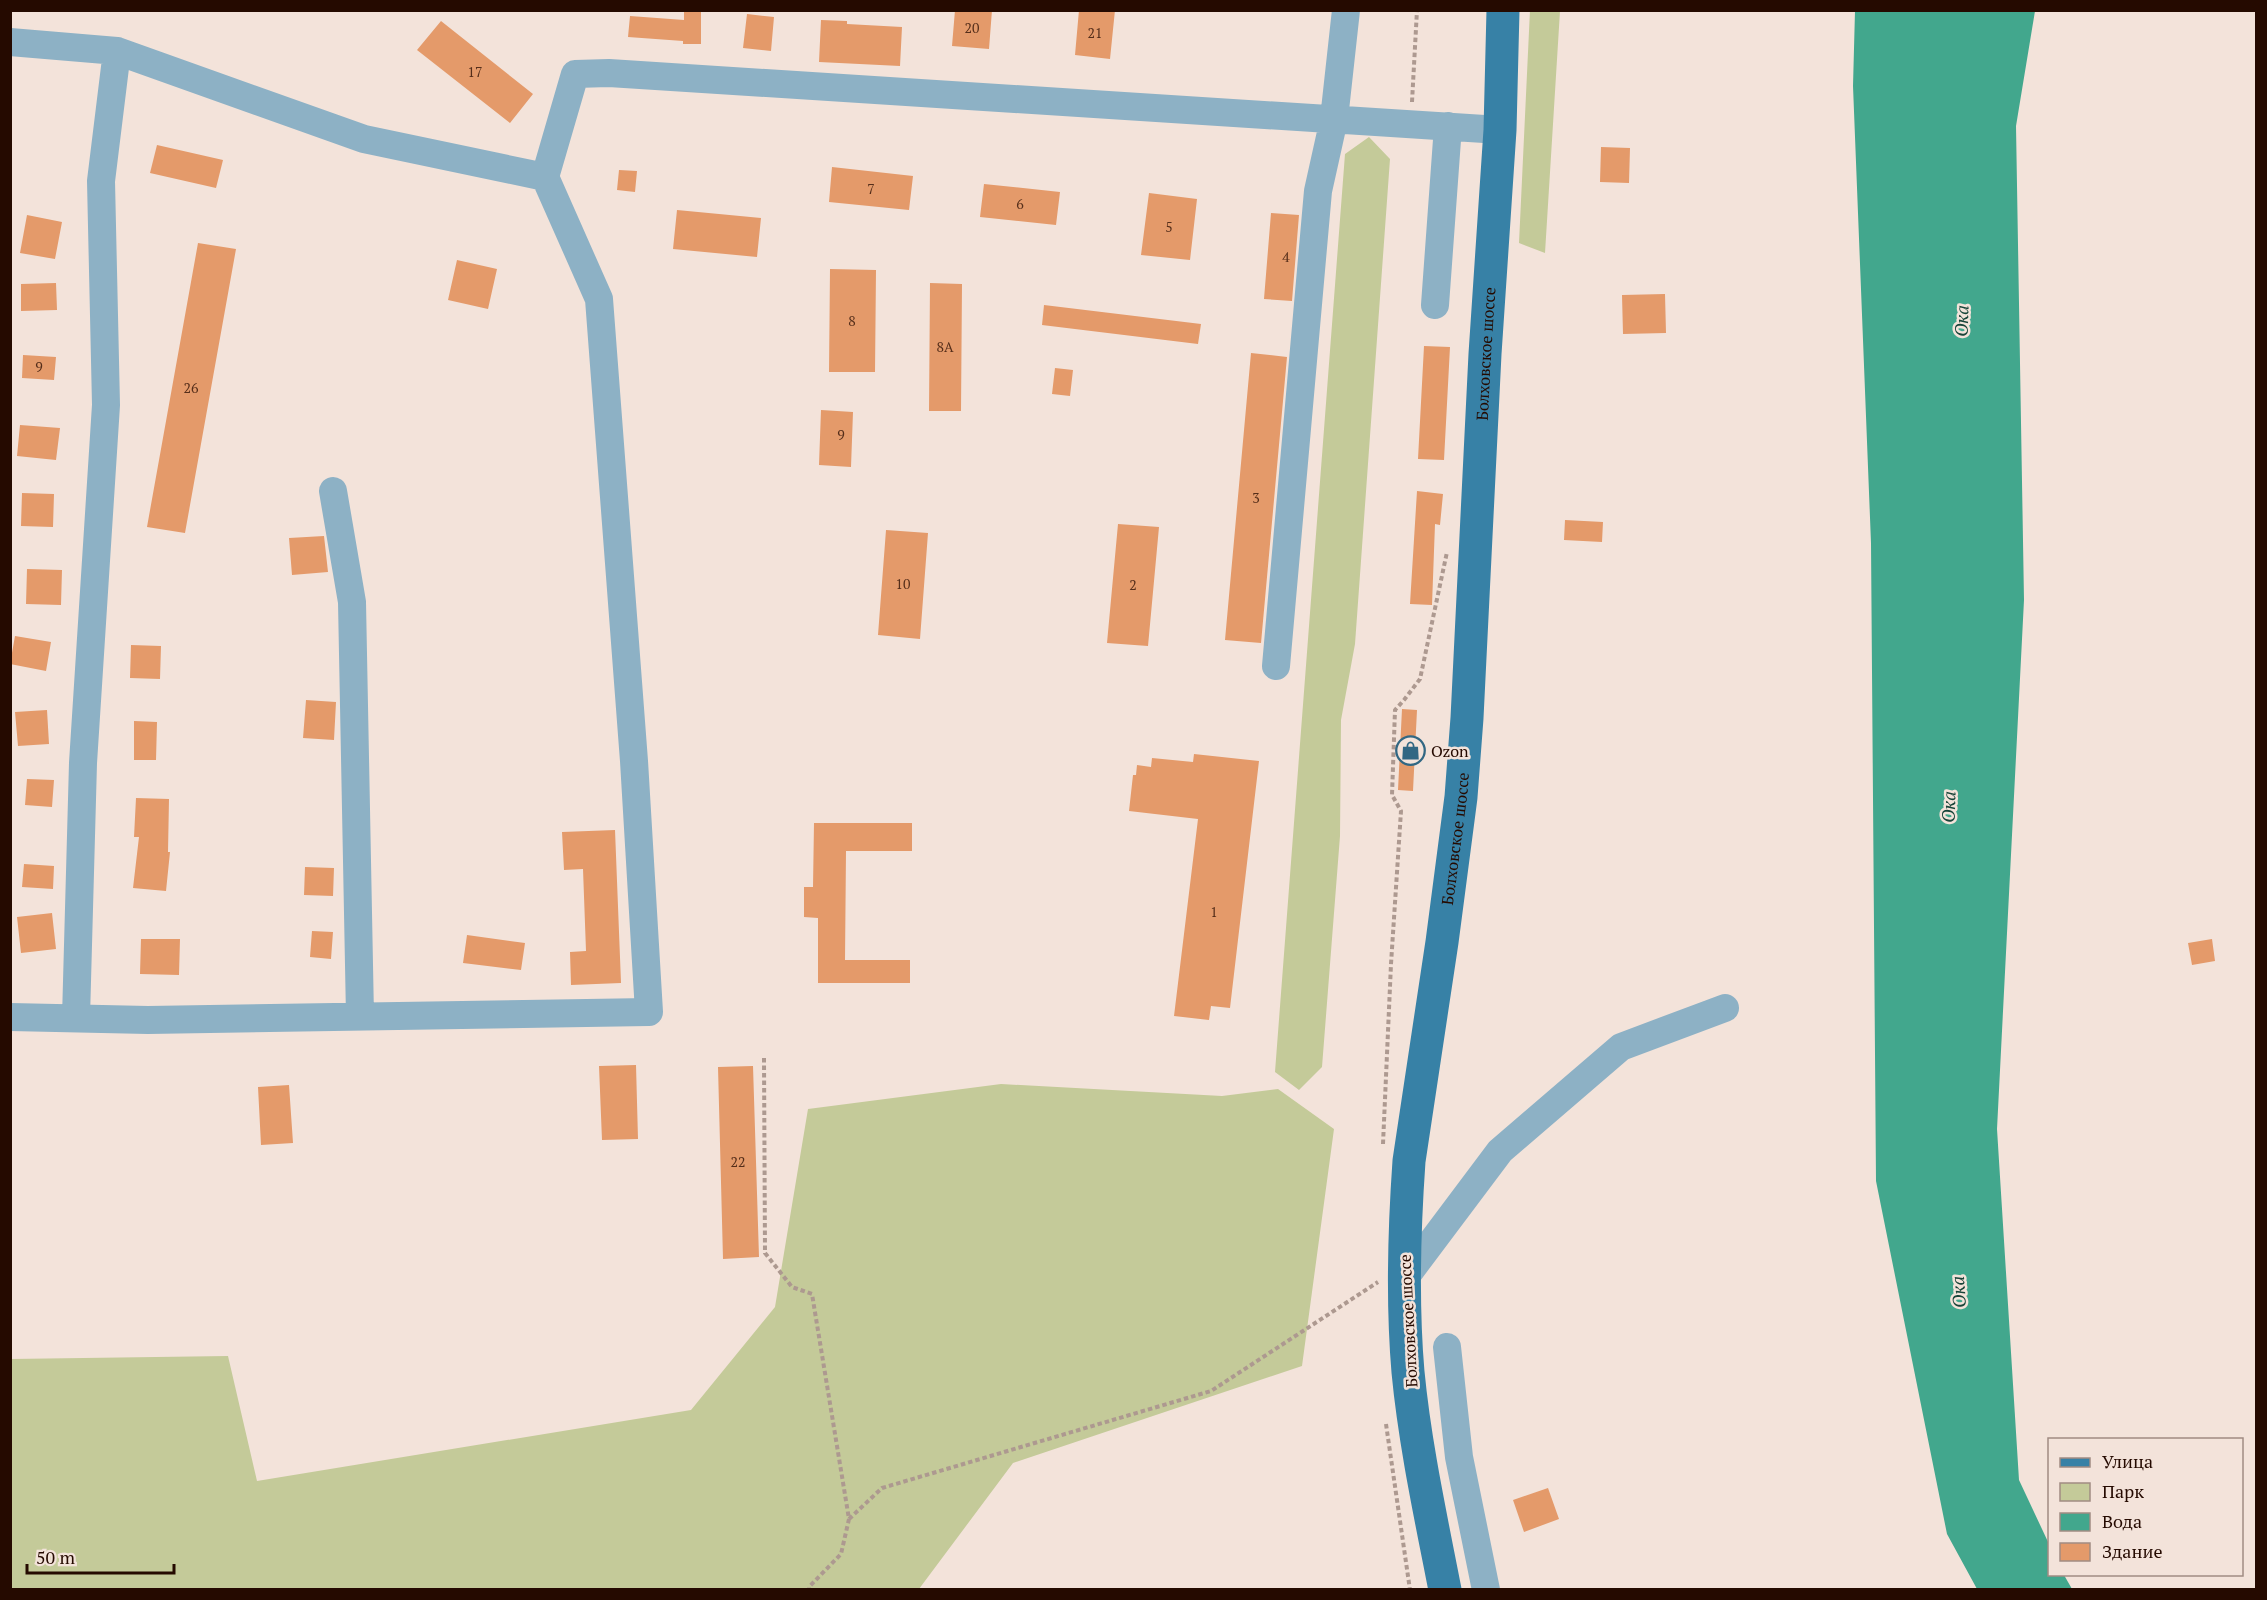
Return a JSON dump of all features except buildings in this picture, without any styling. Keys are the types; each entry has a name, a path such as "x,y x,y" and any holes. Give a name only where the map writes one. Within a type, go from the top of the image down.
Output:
{"main road":[{"name":"Болховское шоссе","path":"1445,1590 1391,1280 1405,1221 1409,1161 1461,798 1469,696 1485,354 1500,130 1503,10"}],"street":[{"path":"1276,666 1318,191 1334,119 1346,10"},
{"path":"10,42 117,51 364,139 545,177"},
{"path":"76,1018 83,764 106,405 101,181 117,51"},
{"path":"10,1017 148,1020 649,1012 634,761 599,299 545,177 575,74 609,73 1500,130"},
{"path":"1435,305 1448,126"},
{"path":"333,491 352,602 360,1016"},
{"path":"1391,1280 1500,1152 1621,1047 1725,1008"},
{"path":"1447,1347 1459,1457 1486,1590"},
{"path":"1422,1466 1459,1457"}],"path":[{"path":"1411,124 1417,10"},
{"path":"1420,679 1448,549"},
{"path":"764,1058 765,1253 792,1287 812,1294 849,1519 842,1554 809,1587 809,1590"},
{"path":"849,1519 882,1488 1211,1391 1391,1280"}],"green space":[{"path":"1530,10 1560,11 1545,253 1519,243"},
{"path":"1369,137 1390,159 1355,644 1341,720 1340,836 1322,1067 1299,1090 1275,1072 1345,154"},
{"path":"1001,1084 1222,1096 1278,1089 1334,1129 1302,1366 1013,1463 919,1589 11,1589 11,1359 228,1356 257,1481 691,1410 775,1307 808,1109"}],"water":[{"name":"Ока","path":"1855,11 2035,11 2016,126 2024,600 1997,1129 2019,1480 2048,1542 2048,1576 2065,1576 2072,1589 1977,1589 1947,1534 1876,1181 1871,543 1853,86"}],"place":[{"name":"Ozon","path":"1410,751"}]}
